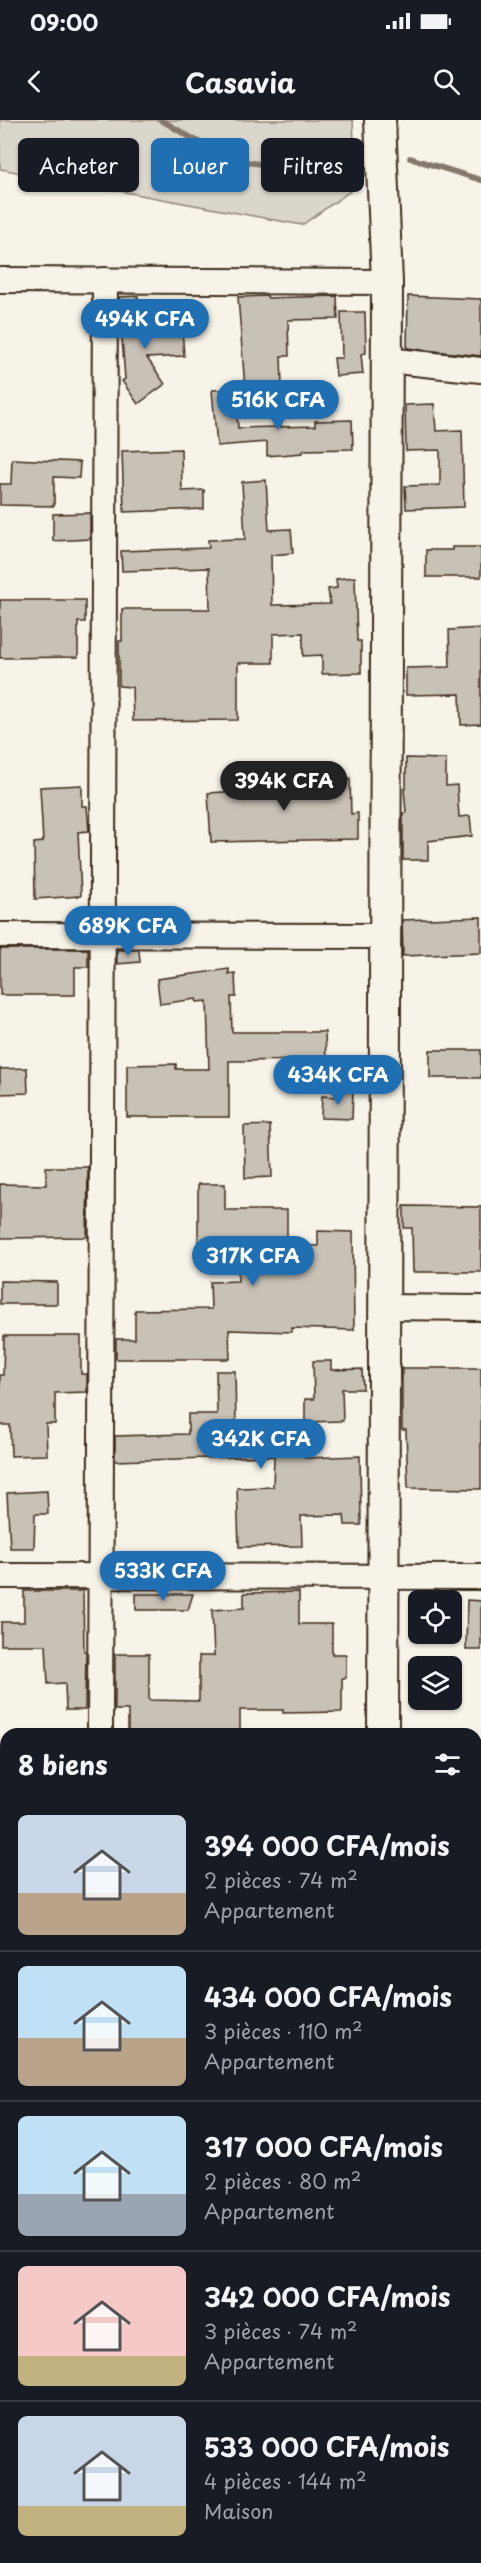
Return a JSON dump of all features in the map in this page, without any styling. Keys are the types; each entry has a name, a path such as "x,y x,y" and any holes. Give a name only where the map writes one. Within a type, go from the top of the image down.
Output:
{"street":[{"path":"381,120 387,282 383,1728"},
{"path":"0,280 387,282"},
{"path":"100,1728 105,280"},
{"path":"387,360 481,370"},
{"path":"0,935 385,936"},
{"path":"384,1307 481,1308"},
{"path":"0,1576 481,1577"}],"shaded area":[{"path":"0,120 353,120 354,138 261,138 261,192 349,192 302,225 124,192 139,192 139,138 18,138 18,172 0,169"}],"building":[{"path":"138,296 141,330 182,328 184,356 147,358 165,384 138,404 122,381 125,379 119,297"},
{"path":"267,296 268,298 337,296 338,319 288,320 289,356 281,356 282,386 245,388 238,297"},
{"path":"408,296 481,299 481,356 407,348"},
{"path":"341,312 365,312 366,353 361,354 363,374 336,376 334,358 342,358"},
{"path":"235,389 238,428 315,426 315,421 352,420 353,449 303,450 303,453 267,456 267,442 217,446 212,390"},
{"path":"434,404 436,431 462,430 464,507 406,509 405,486 440,485 440,450 406,451 405,405"},
{"path":"181,449 182,491 204,490 204,509 124,512 122,451"},
{"path":"12,459 80,462 79,478 54,477 54,506 0,505 0,484 11,484"},
{"path":"266,480 269,530 291,529 293,553 271,555 272,605 330,604 328,589 337,588 336,579 355,577 357,641 361,641 361,673 322,674 322,655 303,656 303,633 273,634 273,663 238,663 238,720 133,721 132,687 119,686 122,609 210,609 209,568 122,571 121,551 209,548 208,540 245,539 242,482"},
{"path":"90,513 90,539 53,541 53,514"},
{"path":"452,547 481,547 481,577 426,577 426,550 452,550"},
{"path":"0,600 85,600 85,622 78,622 78,657 0,658"},
{"path":"481,628 481,724 461,725 460,694 406,695 406,668 450,667 449,630"},
{"path":"406,758 446,759 446,786 457,785 459,817 470,816 472,836 428,841 428,860 403,860"},
{"path":"350,778 351,814 358,813 358,839 211,842 208,793 240,791 239,784"},
{"path":"82,785 82,806 87,806 89,831 78,832 81,896 35,899 34,843 43,842 40,787"},
{"path":"481,917 481,953 403,956 402,920"},
{"path":"0,949 88,949 88,967 75,967 75,995 0,995"},
{"path":"117,950 139,950 140,962 117,964"},
{"path":"229,969 229,974 235,973 236,997 231,997 232,1032 325,1032 326,1060 229,1061 229,1117 127,1117 127,1065 176,1064 176,1069 209,1069 207,1001 197,1002 196,999 160,1004 157,979"},
{"path":"430,1050 481,1050 481,1078 430,1078"},
{"path":"27,1068 28,1093 0,1094 0,1069"},
{"path":"338,1091 353,1091 352,1119 321,1118 322,1096 338,1097"},
{"path":"270,1125 272,1177 245,1178 244,1126"},
{"path":"46,1167 88,1167 87,1237 0,1238 0,1184 46,1185"},
{"path":"198,1184 225,1184 225,1210 287,1210 287,1245 318,1246 318,1231 353,1232 354,1330 292,1328 292,1332 229,1330 230,1359 116,1359 116,1339 135,1339 135,1310 211,1309 210,1282 238,1281 237,1241 198,1241"},
{"path":"404,1206 481,1207 481,1272 413,1272 412,1228 404,1228"},
{"path":"0,1281 57,1282 57,1304 0,1304"},
{"path":"4,1336 81,1336 81,1374 87,1374 87,1392 55,1393 55,1424 46,1424 47,1455 11,1456 10,1425 0,1425 0,1375 3,1375"},
{"path":"313,1361 331,1361 331,1370 362,1369 363,1389 342,1389 343,1421 305,1422 305,1399 314,1399"},
{"path":"402,1368 481,1368 481,1489 408,1488 406,1430 402,1430"},
{"path":"216,1371 235,1371 236,1427 304,1424 305,1458 360,1456 361,1525 345,1525 344,1515 301,1516 302,1546 239,1547 237,1488 273,1487 274,1456 115,1461 115,1436 188,1434 188,1414 217,1414"},
{"path":"47,1491 48,1514 35,1514 34,1548 10,1548 7,1493"},
{"path":"24,1591 83,1591 84,1651 86,1651 85,1710 66,1710 65,1683 48,1684 46,1645 1,1645 1,1622 24,1622"},
{"path":"299,1592 299,1624 332,1624 332,1654 346,1654 346,1678 342,1678 342,1712 283,1713 283,1710 240,1710 240,1728 128,1728 128,1710 115,1710 115,1654 149,1654 149,1700 199,1701 199,1656 214,1656 212,1610 244,1608 244,1593"},
{"path":"136,1594 193,1594 188,1610 136,1610"},
{"path":"467,1600 481,1601 481,1650 466,1650"}],"waterway":[{"path":"161,120 210,148 250,163 288,164 369,157"},
{"path":"410,158 481,180"}]}
